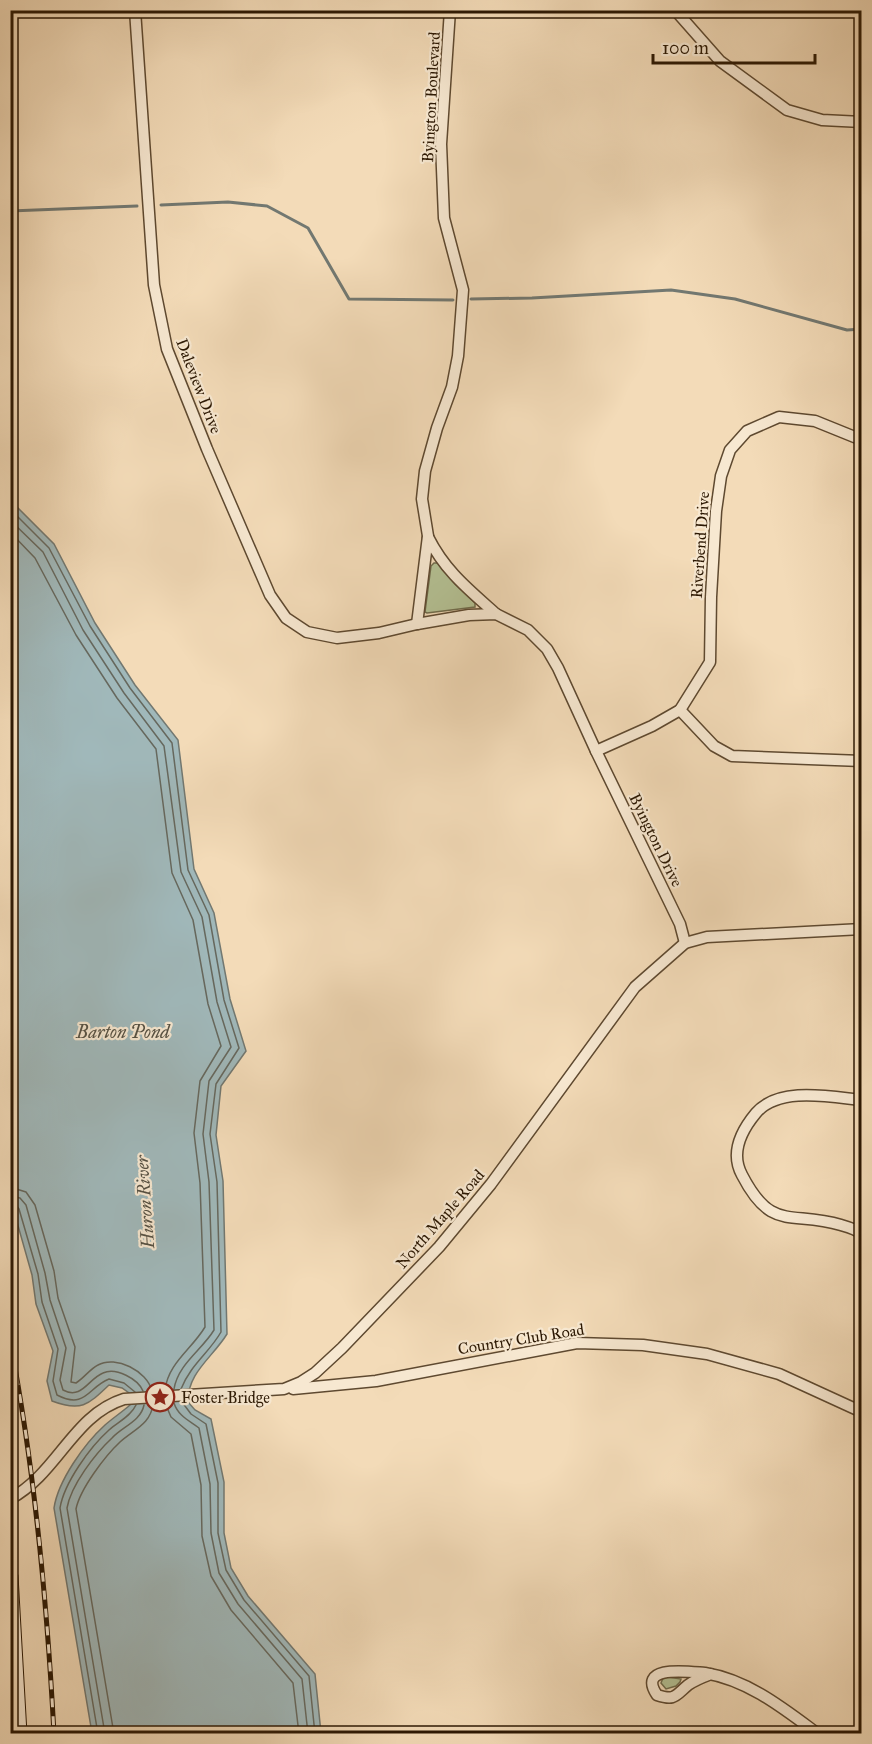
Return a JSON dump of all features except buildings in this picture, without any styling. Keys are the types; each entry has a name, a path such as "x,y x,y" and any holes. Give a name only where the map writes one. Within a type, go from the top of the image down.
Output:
{"street":[{"name":"Daleview Drive","path":"135,10 154,285 166,349 270,595 286,618 307,632 337,638 379,633 417,624"},
{"path":"675,10 720,61 787,110 822,120 861,122"},
{"name":"Byington Boulevard","path":"450,11 441,144 444,218 463,290 458,356 452,387 425,471 422,499 428,536 417,624 469,615 496,614"},
{"name":"Riverbend Drive","path":"596,751 652,726 680,710 710,662 716,511 722,476 730,450 747,431 779,417 815,421 861,440"},
{"name":"Byington Boulevard","path":"428,536 446,568 462,584 496,614 528,630 547,649 575,702 596,751"},
{"path":"680,710 714,746 732,756 861,761"},
{"name":"Byington Drive","path":"596,751 680,924 685,943"},
{"name":"North Maple Road","path":"10,1500 45,1473 96,1412 109,1404 124,1399 284,1389 315,1373 439,1248 491,1184 635,987 685,943 707,937 861,929"},
{"path":"861,1100 807,1095 774,1100 758,1111 737,1144 738,1167 752,1195 766,1208 782,1217 836,1224 857,1230 861,1234"},
{"name":"Country Club Road","path":"284,1389 376,1381 577,1343 643,1345 707,1354 779,1374 861,1412"},
{"path":"10,1576 19,1734"},
{"path":"711,1674 696,1680 677,1696 670,1698 657,1695 653,1689 652,1682 660,1673 669,1671 711,1674 741,1683 781,1707 818,1734"}],"green space":[{"path":"438,563 475,603 475,607 425,612 431,566"},
{"path":"663,1678 681,1679 676,1686 666,1689 661,1683"}],"water":[{"name":"Barton Pond","path":"10,500 54,544 95,623 135,685 178,740 194,869 214,913 230,999 246,1051 221,1086 216,1135 223,1181 227,1334 196,1374 188,1402 195,1410 211,1419 224,1482 224,1533 231,1568 248,1596 315,1674 321,1733 92,1733 54,1508 56,1497 66,1475 81,1452 105,1425 130,1405 129,1393 122,1388 109,1385 84,1405 70,1406 52,1401 47,1381 53,1351 36,1304 32,1275 11,1201"}],"waterway":[{"path":"161,205 228,202 267,206 308,228 349,299 453,300"},
{"path":"10,211 137,206"},
{"path":"471,299 671,290 735,299 847,330 862,329"}],"railway":[{"path":"10,1341 39,1536 54,1734"}],"place":[{"name":"Foster Bridge","path":"160,1397"}],"water label":[{"name":"Huron River","path":"145,1202"}]}
